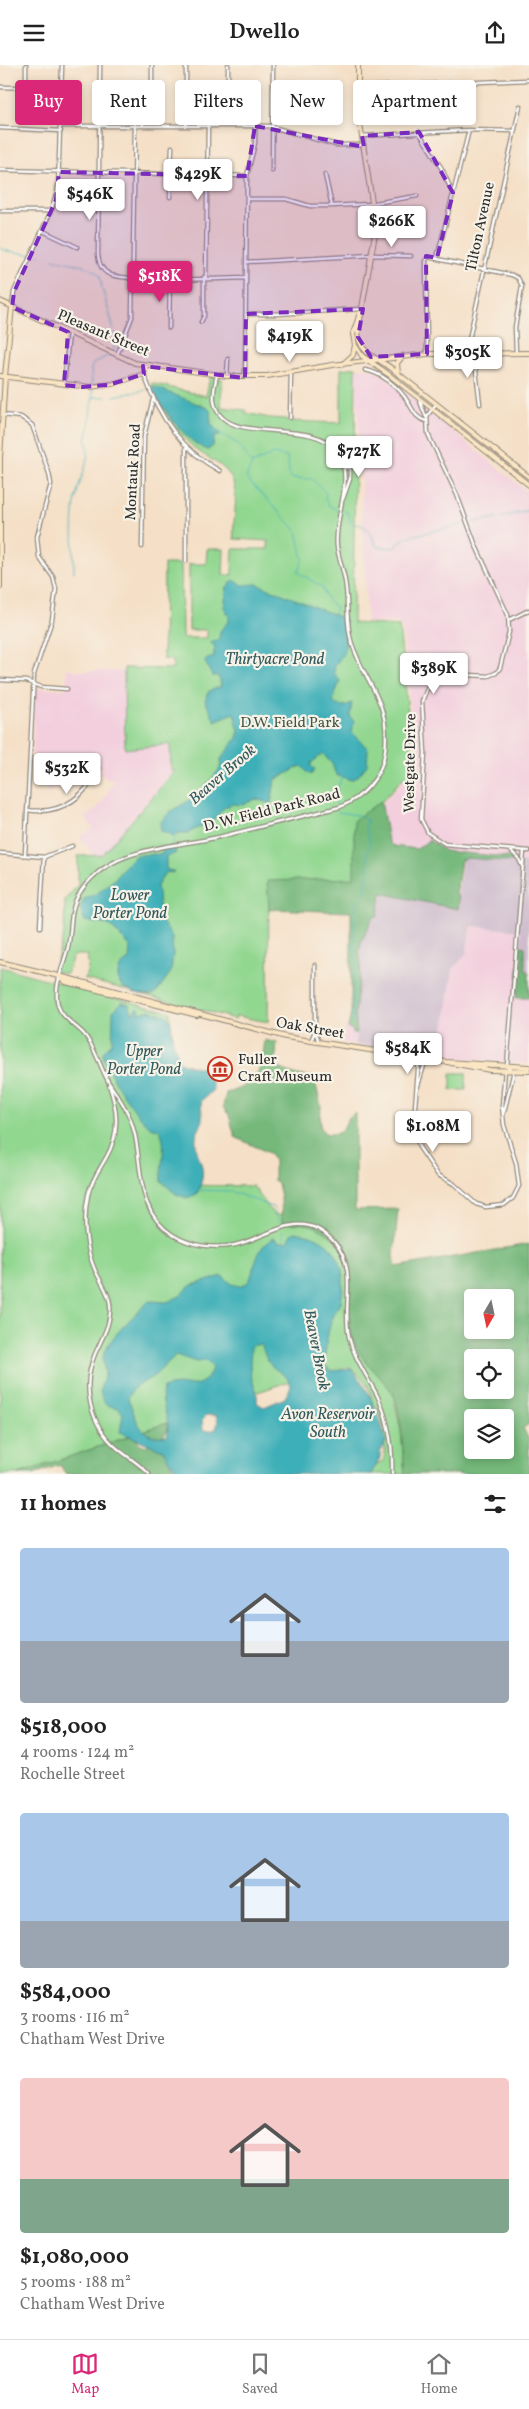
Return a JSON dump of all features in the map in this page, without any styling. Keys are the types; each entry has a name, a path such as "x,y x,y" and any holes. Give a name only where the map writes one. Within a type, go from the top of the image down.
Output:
{"main road":[{"path":"358,65 358,80"},
{"path":"361,125 374,203 376,228 362,309 359,340 364,350 375,359 398,374 529,477"},
{"name":"Pleasant Street","path":"0,301 116,355 146,365 226,377 245,378 291,373 375,359 427,354 529,353"},
{"path":"0,587 2,376 12,307"},
{"path":"343,364 352,356 355,345 353,329 362,309"},
{"path":"355,345 367,361 418,398 529,485"},
{"path":"398,374 397,363 404,356"},
{"path":"2,376 91,387 112,384 144,374 146,365"},
{"name":"Oak Street","path":"0,962 271,1034 311,1042 446,1062 529,1067"},
{"name":"Oak Street","path":"446,1062 458,1066 504,1071 529,1071"}],"street":[{"path":"26,65 26,80"},
{"path":"62,65 62,80"},
{"path":"100,65 99,263 111,275 133,278 246,277"},
{"path":"152,65 152,80"},
{"path":"186,65 186,80"},
{"path":"228,65 228,80"},
{"path":"272,171 273,65"},
{"path":"476,82 528,80"},
{"path":"0,87 15,88"},
{"name":"Tilton Avenue","path":"466,353 520,106"},
{"path":"12,307 14,292 51,211 58,189 61,126 135,125 132,317 116,355"},
{"path":"201,322 204,316 208,125"},
{"path":"228,125 272,127 336,145 364,145"},
{"path":"245,378 247,176 255,143 255,126"},
{"path":"0,129 61,131"},
{"path":"362,136 469,130 514,131"},
{"path":"437,258 469,130"},
{"path":"419,132 442,169 453,193"},
{"path":"170,197 172,147"},
{"path":"0,170 247,176"},
{"path":"326,175 332,206"},
{"path":"247,199 286,199 310,206 332,206 417,197"},
{"path":"0,211 51,211"},
{"path":"42,231 77,247"},
{"path":"246,262 372,255 411,256"},
{"path":"427,354 426,261 428,257 512,275 519,280 522,293 515,327 516,353"},
{"path":"169,328 170,278"},
{"path":"246,313 277,314 362,309"},
{"path":"64,385 69,333"},
{"path":"474,353 480,404"},
{"path":"226,377 228,359"},
{"path":"365,369 380,374 402,394 418,418 426,420"},
{"path":"290,418 291,373"},
{"path":"144,374 153,399 169,425 186,447 199,459 220,471"},
{"name":"D. W. Field Park Road","path":"216,375 214,401 226,419 249,429 315,435 328,441 338,453 343,467 337,538 345,581 348,627 356,655 378,696 385,728 385,754 375,777 366,791 356,800 340,807 218,837 143,850 117,861 90,881 74,903 70,934 57,997 60,1010 87,1038 108,1081 127,1110 136,1134 140,1183 147,1205 159,1224 170,1233 194,1244 221,1247 242,1243 279,1227 294,1225 315,1229 334,1242 343,1254 347,1265 347,1327 356,1358 376,1393 386,1419 391,1445 392,1474"},
{"path":"418,398 426,420 428,434 457,495 476,546 509,620 529,610"},
{"name":"Montauk Road","path":"142,547 144,436 153,399"},
{"path":"426,420 436,404"},
{"path":"2,415 20,417 32,425 49,473 50,484 36,537 39,557 53,577 56,589 52,620 36,662 33,684 25,854"},
{"path":"186,447 186,561"},
{"path":"341,506 351,474 350,468 343,467"},
{"name":"Westgate Drive","path":"509,620 508,636 500,668 496,673 490,676 448,674 436,679 427,689 422,701 425,753 420,813 428,833 439,842 529,851"},
{"path":"0,680 26,681 41,687 67,689"},
{"path":"27,810 48,811 73,802 85,792 99,769"},
{"path":"0,853 44,857 72,846"},
{"path":"510,850 519,859 523,868"},
{"path":"419,1058 414,1119 420,1149 438,1175 454,1184 471,1200 482,1206 504,1205 513,1198 519,1186 516,1163 504,1129 503,1113 504,1071 507,1067 524,851"},
{"path":"40,927 44,857"},
{"path":"311,1042 315,1031 315,965"},
{"path":"315,1031 320,1043"},
{"path":"417,1089 420,1085 426,1059"},
{"path":"503,1113 513,1071 507,1067"},
{"name":"D. W. Field Park Road","path":"108,1081 116,1105 116,1133 109,1153 90,1186 85,1223 89,1251 111,1307 108,1326 90,1369 89,1397 96,1419 111,1443 149,1474"}],"highlighted area":[{"path":"255,126 364,147 362,136 419,132 453,193 437,258 426,256 427,354 371,357 358,337 363,309 246,314 245,378 143,366 144,374 108,385 82,387 64,385 68,332 12,307 14,292 56,200 59,172 247,176"}],"shaded area":[{"path":"356,368 371,369 382,374 529,493 529,863 379,846 382,804 403,780 418,778 402,628 396,622 367,623"},
{"path":"67,668 76,671 124,671 125,748 170,744 171,770 175,770 102,855 94,855 80,836 93,829 85,818 99,807 114,781 100,774 102,768 83,760 71,779 48,792 43,776 32,777 35,691 40,688 66,689"},
{"path":"463,856 529,863 529,993 516,992 521,931 471,926 466,954 453,969 440,1057 356,1045 355,1014 361,938 379,892 456,906"},
{"path":"471,926 521,931 516,992 529,993 529,1064 440,1057 453,969 466,954"},
{"path":"345,1025 355,1030 356,1045 343,1043"}],"green space":[{"name":"D.W. Field Park","path":"356,367 353,623 399,626 415,778 403,778 377,807 356,880 269,883 268,1022 236,1016 235,1019 85,979 89,963 87,962 88,955 76,955 72,958 67,974 54,971 64,933 65,900 78,885 78,856 102,855 175,771 171,770 170,744 125,749 124,668 173,669 173,660 163,659 164,564 181,564 182,638 207,638 207,630 189,630 189,564 206,564 207,549 224,549 223,575 232,575 233,549 268,549 268,541 234,539 235,489 230,476 221,466 193,447 174,426 163,409 151,383 206,396 210,377 222,379 221,407 246,410 246,413 287,419 288,421 341,423 341,369"},
{"path":"381,801 388,841 393,846 417,849 429,840 445,851 515,858 515,862 468,858 461,860 456,894 459,899 458,909 381,893 378,916 373,917 361,942 359,952 361,963 355,1014 357,1033 353,1033 352,1029 348,1028 351,1012 351,912 269,909 267,881 354,878 354,820"},
{"path":"520,946 525,947 525,968 529,974 529,998 516,998"},
{"path":"0,967 170,1012 171,1185 253,1186 274,1215 355,1216 401,1431 405,1474 367,1474 371,1468 384,1460 385,1430 377,1407 371,1402 370,1391 364,1380 355,1371 346,1367 336,1372 328,1368 19,1474 0,1474"},
{"path":"265,1040 277,1043 275,1067 297,1075 314,1077 321,1106 320,1126 324,1133 338,1133 350,1116 355,1113 355,1210 398,1209 394,1255 396,1267 529,1244 529,1424 523,1428 529,1440 529,1474 405,1474 400,1419 395,1399 392,1392 358,1351 350,1330 350,1286 347,1258 340,1245 322,1230 306,1224 282,1224 281,1197 278,1184 274,1181 274,1161 271,1154 235,1137 229,1115 223,1107 226,1093 252,1080 260,1068"},
{"path":"451,1073 466,1073 466,1090 451,1090"},
{"path":"167,1423 168,1429 161,1439 161,1449 169,1457 174,1474 66,1474 60,1465 33,1474 19,1474 130,1436 134,1436 140,1444 146,1446 149,1444 143,1431"}],"water":[{"path":"155,387 208,408 211,424 220,436 214,437 213,446 208,450 184,433 168,414 151,388"},
{"name":"Thirtyacre Pond","path":"234,580 242,585 257,584 345,619 346,643 343,654 335,665 334,673 340,681 333,700 336,705 345,706 352,703 350,716 354,722 352,732 368,749 367,765 358,776 351,780 336,775 332,764 323,754 311,763 311,767 315,769 312,774 309,774 301,766 275,780 271,804 256,799 242,805 233,804 225,807 212,821 188,833 179,833 174,836 161,831 160,823 171,811 197,796 220,769 221,759 237,738 239,731 234,713 215,721 205,701 209,691 220,687 221,684 218,676 212,676 205,662 206,659 213,658 215,647 210,642 219,639 220,631 229,621 229,616 224,607 227,587"},
{"name":"Lower Porter Pond","path":"175,848 176,853 166,857 166,869 174,872 165,873 157,886 161,920 172,937 171,972 155,994 149,995 129,991 120,983 118,977 120,968 129,959 130,946 109,925 85,921 80,908 84,899 96,894 114,880 136,855 163,854 163,849"},
{"name":"Upper Porter Pond","path":"122,1002 129,1004 132,1012 135,1012 136,1008 140,1009 139,1013 150,1010 167,1016 171,1022 173,1042 180,1062 206,1070 211,1080 213,1090 202,1100 202,1122 196,1137 197,1152 202,1169 201,1183 197,1194 187,1198 176,1194 161,1181 162,1135 159,1129 149,1126 135,1111 113,1079 104,1059 103,1052 112,1043 113,1011"},
{"name":"Avon Reservoir South","path":"296,1232 321,1240 329,1246 341,1264 343,1288 341,1302 330,1324 324,1364 330,1371 352,1369 364,1385 377,1412 386,1441 380,1452 380,1458 371,1474 193,1474 176,1470 163,1450 120,1432 123,1414 119,1408 106,1405 101,1394 105,1350 123,1327 149,1301 167,1302 180,1296 190,1286 222,1276 232,1284 240,1286 249,1282 260,1250 264,1245 275,1238 278,1242 288,1242 291,1234","holes":["261,1344 266,1359 272,1367 287,1378 291,1386 285,1398 264,1407 257,1403 250,1368 251,1346","176,1355 196,1362 207,1361 212,1368 208,1376 198,1384 163,1388 162,1395 168,1424 167,1436 150,1435 144,1431 128,1398 134,1388 154,1376","207,1415 216,1415 218,1422 216,1429 203,1430 202,1420"]}],"waterway":[{"path":"0,248 7,251 42,256"},
{"path":"53,259 85,266 100,276 113,326 115,344 113,351"},
{"path":"106,397 93,397 91,368 94,363 111,354"},
{"path":"114,396 146,390"},
{"path":"74,572 73,532 75,502 87,460 88,447 86,440 93,397"},
{"name":"Beaver Brook","path":"220,433 238,444 252,464 246,478 297,531 303,560 298,572 322,587 328,601 336,607 334,613"},
{"path":"252,464 274,454 287,457 290,478 312,479 326,493 325,499 329,506 337,509"},
{"path":"502,517 529,510"},
{"path":"344,511 348,513 351,523 368,530 377,547 394,548 406,537 462,525"},
{"path":"474,522 497,518"},
{"path":"336,804 336,793 342,776"},
{"path":"338,812 358,815 368,821 365,827 370,841 367,852 368,870 365,892 356,904 354,915 354,951 357,964 354,976 352,1024"},
{"name":"Beaver Brook","path":"172,845 175,835"},
{"name":"Beaver Brook","path":"138,1010 139,1005"},
{"name":"Beaver Brook","path":"199,1190 230,1191 273,1207 279,1222"},
{"name":"Beaver Brook","path":"282,1231 284,1242"}],"place":[{"name":"Fuller Craft Museum","path":"220,1069"}]}
